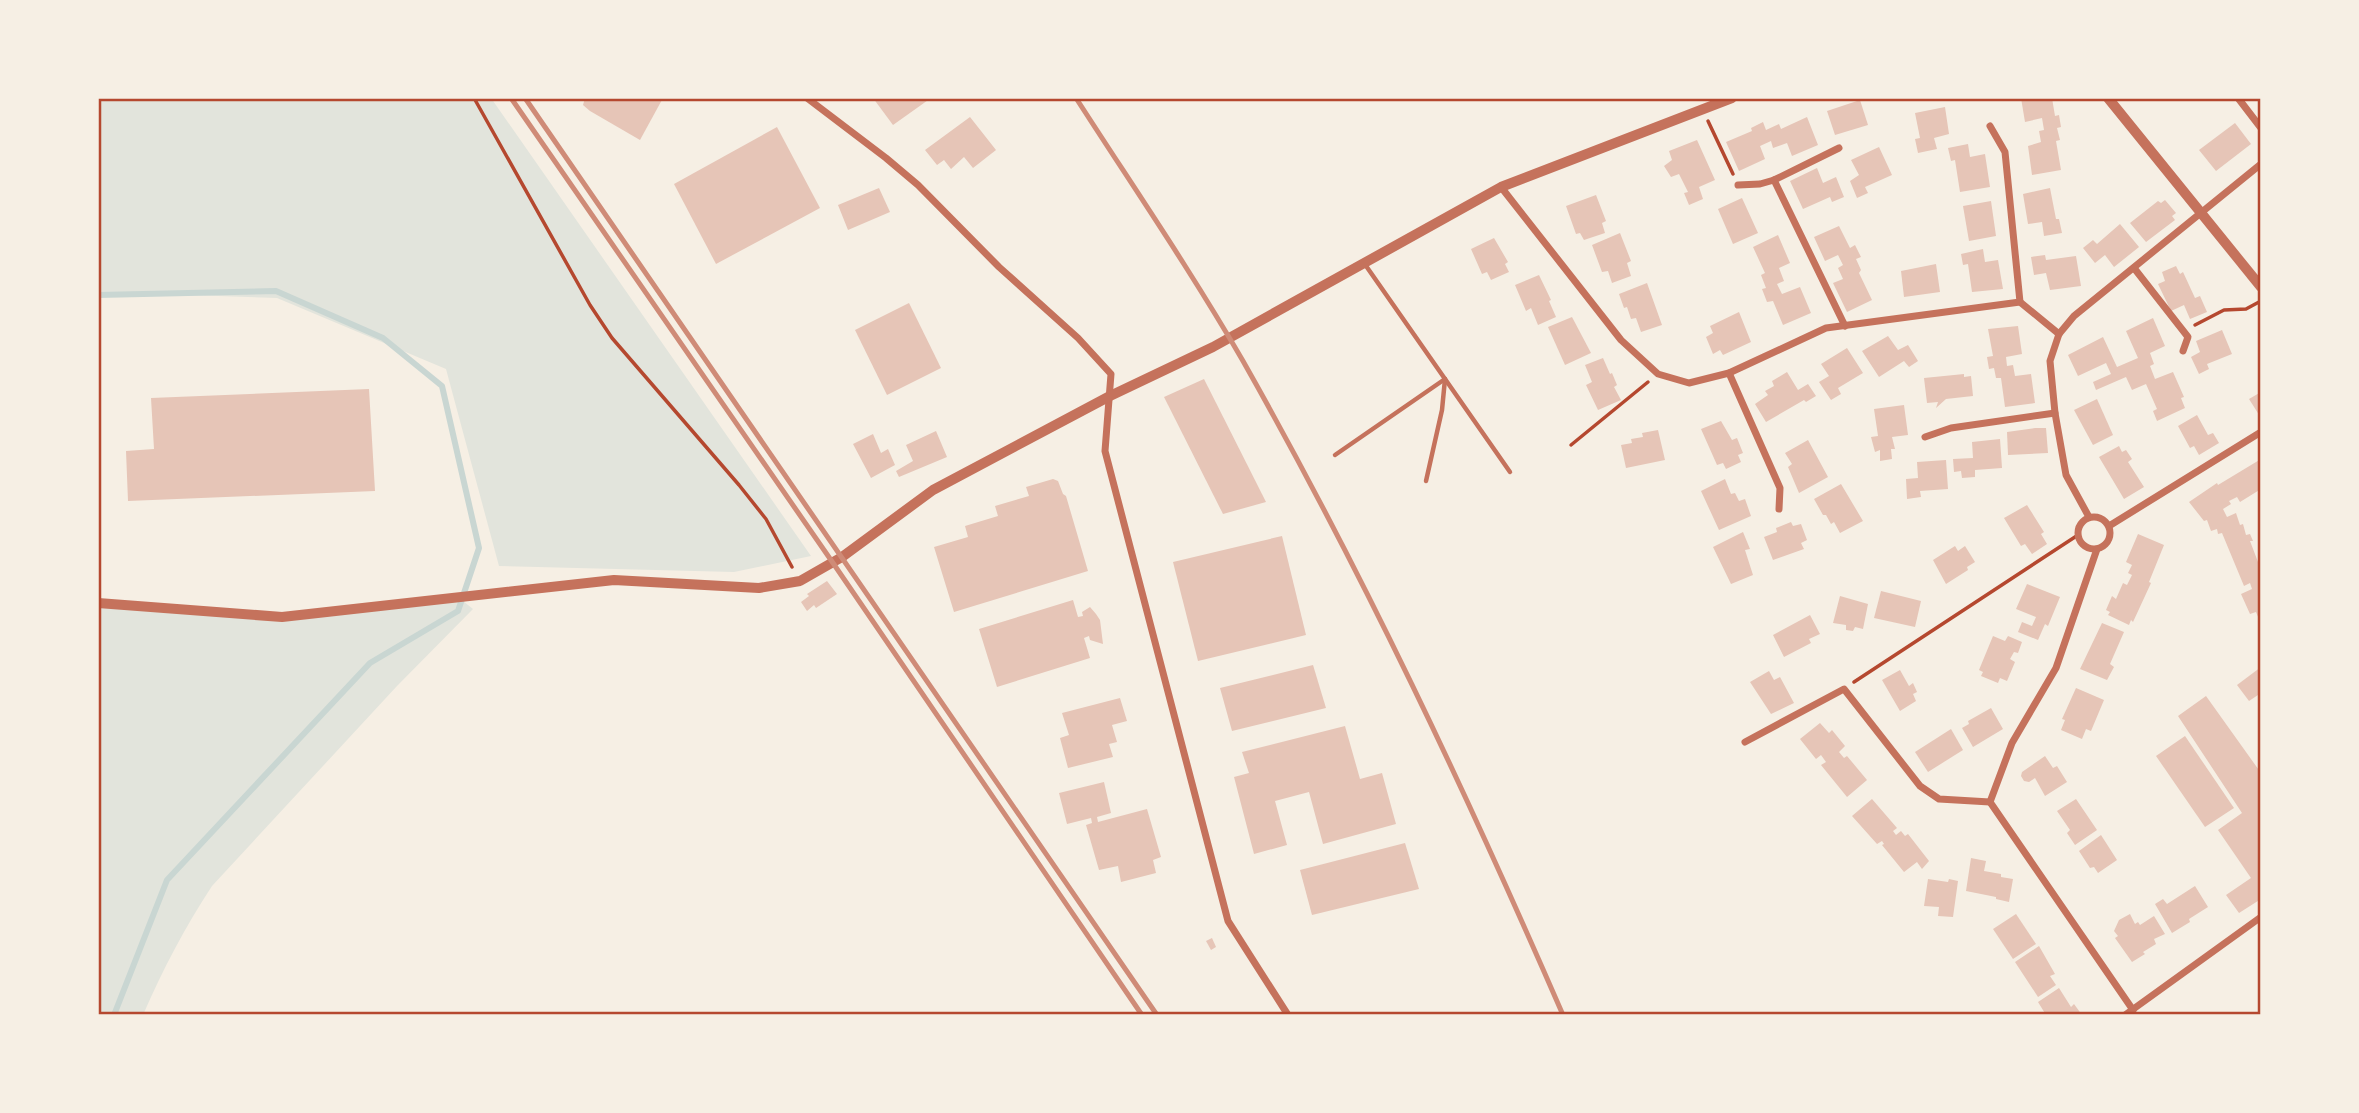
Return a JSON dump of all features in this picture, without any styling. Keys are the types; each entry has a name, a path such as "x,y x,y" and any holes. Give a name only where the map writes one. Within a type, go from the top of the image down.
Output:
{"street":[{"path":"807,98 918,185 999,267 1078,338 1111,374 1105,451 1228,921 1288,1015"},
{"path":"98,603 282,617 614,580 760,588 800,581 842,557 933,490 1110,396 1213,347 1501,187 1732,98"},
{"path":"2108,98 2261,287"},
{"path":"2238,98 2261,128"},
{"path":"1990,125 2005,152 2020,302 2059,334"},
{"path":"1738,185 1774,180 1839,148"},
{"path":"2089,517 2066,475 2050,361 2059,334 2074,316 2261,164"},
{"path":"1774,180 1845,326"},
{"path":"1501,187 1621,340 1658,374 1689,383 1729,373 1826,328 2020,302"},
{"path":"2134,268 2189,337 2183,351"},
{"path":"1729,373 1780,488 1779,509"},
{"path":"1925,437 1951,428 2056,413"},
{"path":"2109,526 2261,432"},
{"path":"2089,517 2099,517 2109,526 2110,539 2097,549 2083,544 2078,535 2081,524 2089,517"},
{"path":"1990,802 2012,743 2056,668 2097,549"},
{"path":"1745,742 1843,689 1920,786 1939,799 1990,802"},
{"path":"1990,802 2133,1010"},
{"path":"2125,1015 2261,918"}],"lane":[{"path":"1364,262 1510,472"},
{"path":"1335,455 1445,379"},
{"path":"1426,481 1442,410 1445,379"}],"path":[{"path":"474,98 590,305 612,338 759,510 800,581"},
{"path":"1703,109 1738,185"},
{"path":"2183,330 2224,310 2246,309 2261,301"},
{"path":"1571,445 1658,374"},
{"path":"1843,689 2078,535"}],"shaded area":[{"path":"98,98 491,98 811,556 734,572 499,566 446,369 277,298 98,292"},
{"path":"458,597 473,609 397,686 212,886 175,949 143,1015 98,1015 98,603 253,617"}],"building":[{"path":"585,98 663,98 640,140 590,111 583,105"},
{"path":"873,98 931,98 893,125"},
{"path":"2021,98 2052,98 2055,116 2059,115 2061,127 2057,128 2060,140 2056,141 2061,170 2032,175 2028,146 2041,142 2039,131 2044,130 2042,118 2025,122"},
{"path":"1860,100 1868,125 1835,135 1827,111"},
{"path":"1945,107 1949,134 1934,138 1937,149 1918,153 1915,139 1920,138 1915,113"},
{"path":"970,117 996,150 973,168 964,157 951,169 944,160 937,165 925,150"},
{"path":"1807,117 1818,145 1792,156 1787,143 1773,148 1771,141 1760,146 1765,159 1739,171 1726,142 1752,131 1751,128 1763,122 1766,130 1779,124 1781,129"},
{"path":"2235,123 2251,144 2216,171 2199,150"},
{"path":"777,127 820,208 716,264 674,184"},
{"path":"1697,140 1715,180 1699,187 1703,199 1689,205 1684,193 1688,192 1679,174 1671,177 1664,166 1672,160 1669,151"},
{"path":"1968,144 1970,157 1985,154 1990,187 1960,192 1955,160 1951,161 1948,148"},
{"path":"1879,147 1892,175 1865,187 1868,193 1857,198 1850,181 1859,175 1851,160"},
{"path":"1817,168 1823,183 1836,177 1844,197 1832,202 1830,197 1803,209 1790,181"},
{"path":"879,188 890,212 848,230 838,205"},
{"path":"2050,188 2056,219 2059,219 2062,233 2044,236 2042,222 2028,224 2023,194"},
{"path":"1596,195 1606,221 1602,223 1605,233 1584,240 1580,233 1576,234 1566,206"},
{"path":"1742,198 1758,233 1733,244 1718,209"},
{"path":"2165,200 2176,213 2172,216 2175,220 2146,242 2130,223 2158,201 2161,203"},
{"path":"1991,201 1996,236 1969,241 1963,206"},
{"path":"2120,224 2139,247 2114,267 2105,255 2095,263 2083,248 2093,240 2097,244"},
{"path":"1839,226 1850,248 1855,245 1861,257 1856,259 1861,270 1859,273 1872,300 1847,312 1833,283 1843,279 1838,268 1843,265 1838,255 1825,261 1814,237"},
{"path":"1620,233 1631,261 1627,263 1631,276 1612,283 1608,271 1602,272 1592,245"},
{"path":"1778,235 1790,263 1779,268 1784,281 1777,284 1782,294 1800,287 1811,313 1783,325 1773,301 1767,302 1762,289 1766,288 1761,275 1765,273 1753,247"},
{"path":"1494,238 1508,262 1505,264 1509,272 1491,280 1487,272 1482,274 1471,249"},
{"path":"1983,249 1985,262 1998,260 2003,289 1972,292 1968,264 1963,265 1961,254"},
{"path":"2045,255 2046,260 2076,256 2081,286 2050,290 2046,273 2034,275 2031,257"},
{"path":"1936,264 1940,292 1904,297 1901,271"},
{"path":"2176,266 2180,274 2183,272 2195,298 2200,296 2207,312 2190,319 2184,305 2171,311 2158,284 2165,281 2162,272"},
{"path":"1539,275 1556,317 1538,325 1531,308 1526,311 1515,285"},
{"path":"1647,283 1662,325 1641,332 1636,318 1631,319 1627,307 1624,308 1619,294"},
{"path":"909,303 941,368 887,395 855,330"},
{"path":"1739,312 1751,342 1723,355 1720,350 1713,354 1706,337 1713,333 1710,326"},
{"path":"1572,317 1591,353 1565,365 1548,327"},
{"path":"2153,318 2165,346 2150,353 2154,364 2150,366 2155,379 2173,372 2184,397 2181,398 2185,408 2157,421 2153,411 2157,409 2146,384 2132,390 2126,377 2096,390 2093,382 2111,374 2106,363 2078,376 2068,355 2103,337 2117,367 2138,358 2126,331"},
{"path":"2018,326 2022,354 2006,357 2007,366 2013,365 2015,376 2031,374 2035,403 2005,407 2001,378 1996,378 1994,368 1989,369 1987,357 1993,356 1988,329"},
{"path":"2222,330 2232,354 2207,364 2209,369 2199,374 2191,357 2200,352 2196,341"},
{"path":"1888,336 1898,350 1908,345 1918,361 1909,367 1904,361 1879,377 1862,351"},
{"path":"1847,348 1863,373 1838,388 1841,394 1831,400 1819,382 1829,376 1821,364"},
{"path":"1603,358 1610,374 1612,373 1617,385 1614,387 1621,400 1598,410 1586,385 1592,382 1585,365"},
{"path":"1787,372 1798,390 1808,384 1816,396 1766,422 1755,404 1768,395 1765,391 1774,386 1772,381"},
{"path":"1964,374 1964,377 1971,376 1973,396 1946,399 1936,408 1938,402 1927,403 1924,378"},
{"path":"1204,379 1266,502 1223,514 1164,397"},
{"path":"369,389 375,491 128,501 126,451 154,449 151,398"},
{"path":"2261,392 2261,418 2249,399"},
{"path":"2097,399 2113,435 2093,445 2074,410"},
{"path":"1904,405 1908,435 1892,437 1895,449 1891,449 1892,459 1880,461 1880,450 1875,452 1871,437 1878,436 1874,409"},
{"path":"2197,415 2208,435 2213,433 2219,443 2199,455 2194,446 2190,448 2178,426"},
{"path":"1721,421 1732,440 1737,438 1743,453 1738,455 1741,462 1726,469 1723,463 1717,465 1701,429"},
{"path":"2046,428 2048,453 2008,455 2007,432"},
{"path":"1658,430 1665,460 1626,468 1621,445 1632,443 1631,439 1643,437 1642,433"},
{"path":"936,431 947,457 899,477 896,471 913,461 906,445"},
{"path":"873,434 881,453 888,449 895,465 871,478 853,444"},
{"path":"2000,439 2002,468 1975,470 1975,477 1962,478 1961,471 1954,472 1953,459 1973,458 1972,442"},
{"path":"1808,440 1828,477 1799,493 1788,467 1792,464 1785,453"},
{"path":"2119,446 2122,452 2126,450 2132,459 2128,462 2144,487 2124,499 2099,457"},
{"path":"2261,459 2261,489 2240,502 2237,497 2229,501 2231,504 2223,509 2227,517 2236,513 2246,535 2250,534 2258,562 2261,560 2261,624 2256,612 2250,614 2241,594 2252,589 2250,583 2244,586 2222,533 2218,534 2217,529 2211,531 2207,520 2204,521 2189,502"},
{"path":"1946,460 1948,489 1920,491 1921,497 1907,499 1906,479 1918,478 1917,462"},
{"path":"1053,479 1058,481 1066,496 1088,571 954,612 934,547 968,537 965,526 998,516 995,506 1029,496 1026,487"},
{"path":"1725,479 1731,494 1735,493 1739,501 1745,499 1751,516 1719,530 1701,491"},
{"path":"1841,484 1863,521 1840,533 1834,522 1831,524 1826,515 1823,515 1814,499"},
{"path":"2027,505 2044,532 2041,534 2047,544 2032,554 2025,544 2021,546 2004,518"},
{"path":"1791,522 1793,526 1801,524 1807,540 1801,543 1804,549 1773,560 1764,537"},
{"path":"1743,532 1750,549 1745,550 1753,575 1731,584 1713,547"},
{"path":"2138,534 2164,545 2149,582 2151,583 2133,622 2131,620 2129,625 2108,615 2110,612 2106,610 2112,596 2116,599 2123,583 2127,585 2132,575 2128,573 2132,565 2126,562"},
{"path":"1282,536 1306,635 1198,661 1173,562"},
{"path":"1955,546 1958,551 1965,546 1975,562 1967,567 1968,570 1946,584 1933,560"},
{"path":"827,581 837,594 807,611 801,602 809,596 807,594"},
{"path":"2027,584 2060,597 2048,626 2045,624 2038,640 2018,632 2022,622 2032,626 2036,617 2016,609"},
{"path":"1881,591 1921,601 1915,627 1874,618"},
{"path":"1840,596 1868,604 1863,629 1855,627 1853,631 1846,630 1846,625 1833,623"},
{"path":"1073,600 1078,617 1083,616 1082,612 1090,607 1096,614 1100,620 1103,644 1090,640 1089,636 1084,638 1090,658 997,687 979,629"},
{"path":"1810,615 1820,634 1809,639 1811,643 1784,657 1773,635"},
{"path":"2102,623 2124,632 2110,664 2114,667 2107,680 2080,669"},
{"path":"1993,636 2005,641 2008,636 2022,642 2018,653 2014,652 2010,659 2015,662 2007,681 2000,678 1998,683 1981,676 1983,672 1979,670"},
{"path":"1313,665 1326,708 1232,731 1220,688"},
{"path":"2261,667 2261,693 2249,701 2237,685"},
{"path":"1900,670 1909,686 1913,683 1917,692 1913,694 1916,701 1900,711 1882,680"},
{"path":"1769,671 1774,680 1780,677 1794,703 1771,714 1750,682"},
{"path":"2076,688 2104,700 2091,731 2086,729 2082,739 2061,730 2065,720 2062,719"},
{"path":"2206,696 2261,773 2261,899 2239,913 2226,895 2251,878 2218,830 2242,813 2178,716"},
{"path":"1120,698 1127,721 1112,725 1117,742 1109,744 1113,757 1068,768 1060,738 1069,735 1062,713"},
{"path":"1991,708 2003,729 1973,747 1962,728 1969,724 1968,721"},
{"path":"1820,723 1829,733 1832,730 1845,746 1839,752 1844,758 1847,756 1867,780 1847,797 1821,765 1826,762 1821,755 1816,759 1800,739"},
{"path":"1345,726 1360,779 1382,773 1396,824 1323,844 1309,792 1275,801 1287,845 1254,854 1234,777 1249,773 1242,752"},
{"path":"1951,729 1963,750 1928,772 1915,752"},
{"path":"2185,736 2234,808 2205,827 2156,756"},
{"path":"2045,756 2053,768 2057,766 2067,782 2045,796 2035,778 2029,782 2024,781 2021,776 2022,772"},
{"path":"1104,782 1111,813 1097,817 1098,822 1147,809 1161,857 1153,860 1156,873 1121,882 1118,866 1099,870 1086,825 1092,823 1091,818 1067,824 1059,793"},
{"path":"1872,799 1897,828 1893,831 1896,835 1901,831 1905,836 1908,834 1929,861 1922,869 1917,862 1904,872 1882,845 1882,841 1877,844 1852,816"},
{"path":"2076,799 2097,830 2075,845 2067,833 2070,830 2057,811"},
{"path":"2101,835 2117,860 2098,873 2094,867 2090,868 2079,851"},
{"path":"1405,843 1419,889 1312,915 1300,870"},
{"path":"1971,858 1986,861 1984,871 2013,879 2009,902 1966,891"},
{"path":"1928,879 1958,881 1953,917 1938,916 1939,907 1924,906"},
{"path":"2195,886 2208,907 2172,933 2155,904 2163,899 2167,904"},
{"path":"2016,914 2036,944 2013,959 1993,929"},
{"path":"2130,914 2135,924 2138,922 2140,925 2154,916 2165,934 2154,939 2156,944 2132,962 2115,938 2118,936 2114,931 2119,920"},
{"path":"1212,938 1216,947 1211,950 1206,941"},
{"path":"2039,946 2055,974 2050,976 2056,985 2038,997 2015,962"},
{"path":"2059,988 2071,1007 2074,1004 2082,1015 2046,1015 2038,1002"}],"waterway":[{"path":"98,295 276,291 383,338 442,386 479,548 458,611 370,663 167,880 114,1015"}],"railway":[{"path":"511,98 1142,1015"},
{"path":"525,98 1157,1015"},
{"path":"1076,98 1223,327 1330,521 1451,766 1563,1015"}]}
